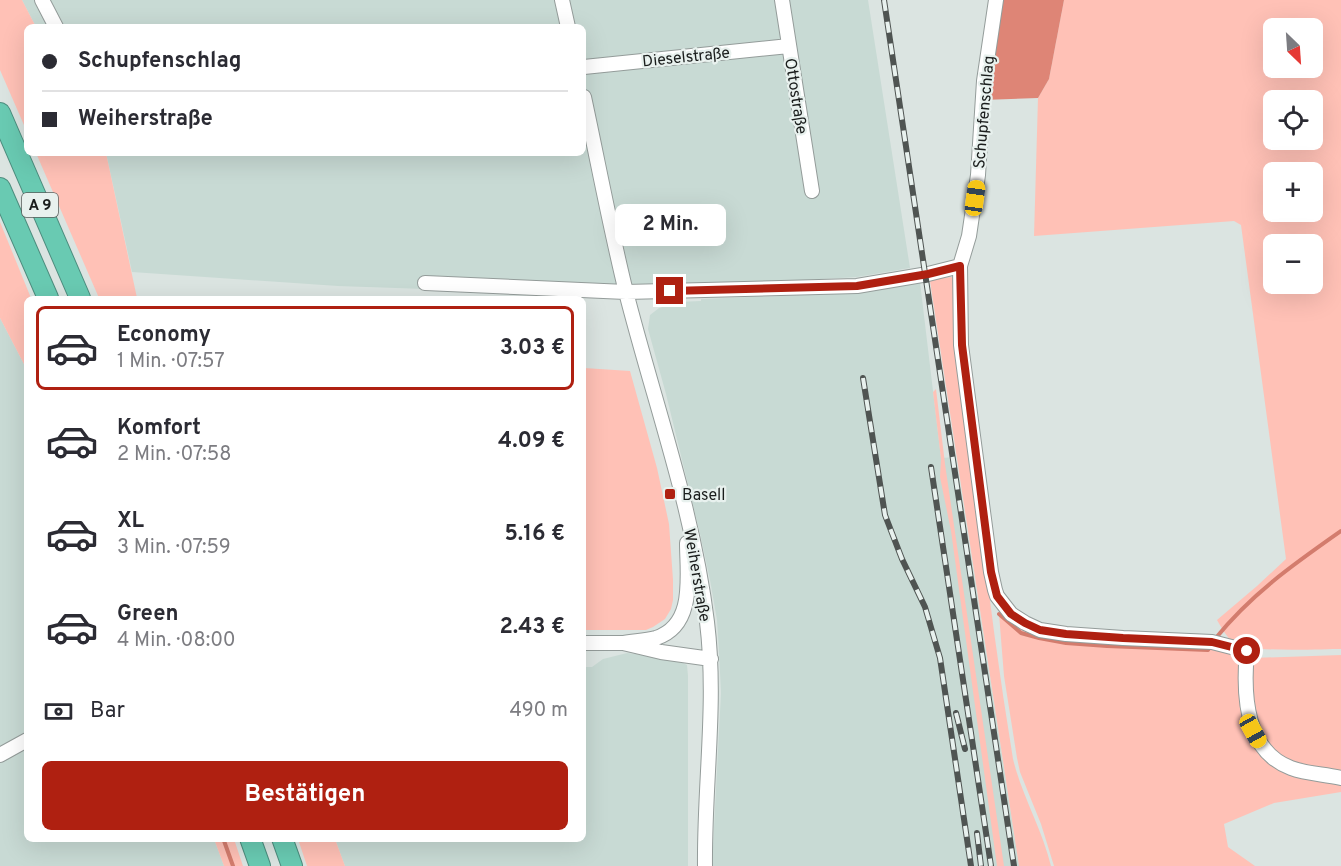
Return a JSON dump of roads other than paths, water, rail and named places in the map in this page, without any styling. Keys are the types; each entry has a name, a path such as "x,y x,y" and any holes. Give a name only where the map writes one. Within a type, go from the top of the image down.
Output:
{"highway":[{"name":"A 9","path":"0,113 79,296"},
{"name":"A 9","path":"0,188 47,296"},
{"path":"251,842 260,866"},
{"path":"283,842 292,866"}],"street":[{"path":"42,0 54,24"},
{"path":"562,0 567,24"},
{"name":"Ottostraße","path":"782,0 812,191"},
{"name":"Schupfenschlag","path":"996,0 984,81 978,175 969,236 960,266 962,345 995,590 1011,614 1040,630 1123,638 1212,642 1247,651 1245,668 1249,716 1260,744 1269,754 1288,767 1341,778"},
{"name":"Dieselstraße","path":"586,67 789,46"},
{"name":"Weiherstraße","path":"586,106 626,292 671,451 702,584 711,658 705,866"},
{"path":"425,283 626,292 857,286 960,266"},
{"path":"452,284 452,296"},
{"path":"586,642 623,643 655,638 671,629 685,609 687,595 687,513"},
{"path":"623,643 661,652 711,658"},
{"path":"0,755 24,742"}],"waterway":[{"path":"1215,639 1258,594 1341,531"},
{"path":"999,614 1021,633 1066,643 1208,650 1211,645"},
{"path":"224,842 233,866"}],"railway":[{"path":"884,0 1014,866"},
{"path":"863,378 885,515 902,559 925,607 940,658 971,866"},
{"path":"931,467 991,866"},
{"path":"956,713 965,749"},
{"path":"977,833 981,866"}],"place":[{"name":"Basell","path":"670,494"}]}
